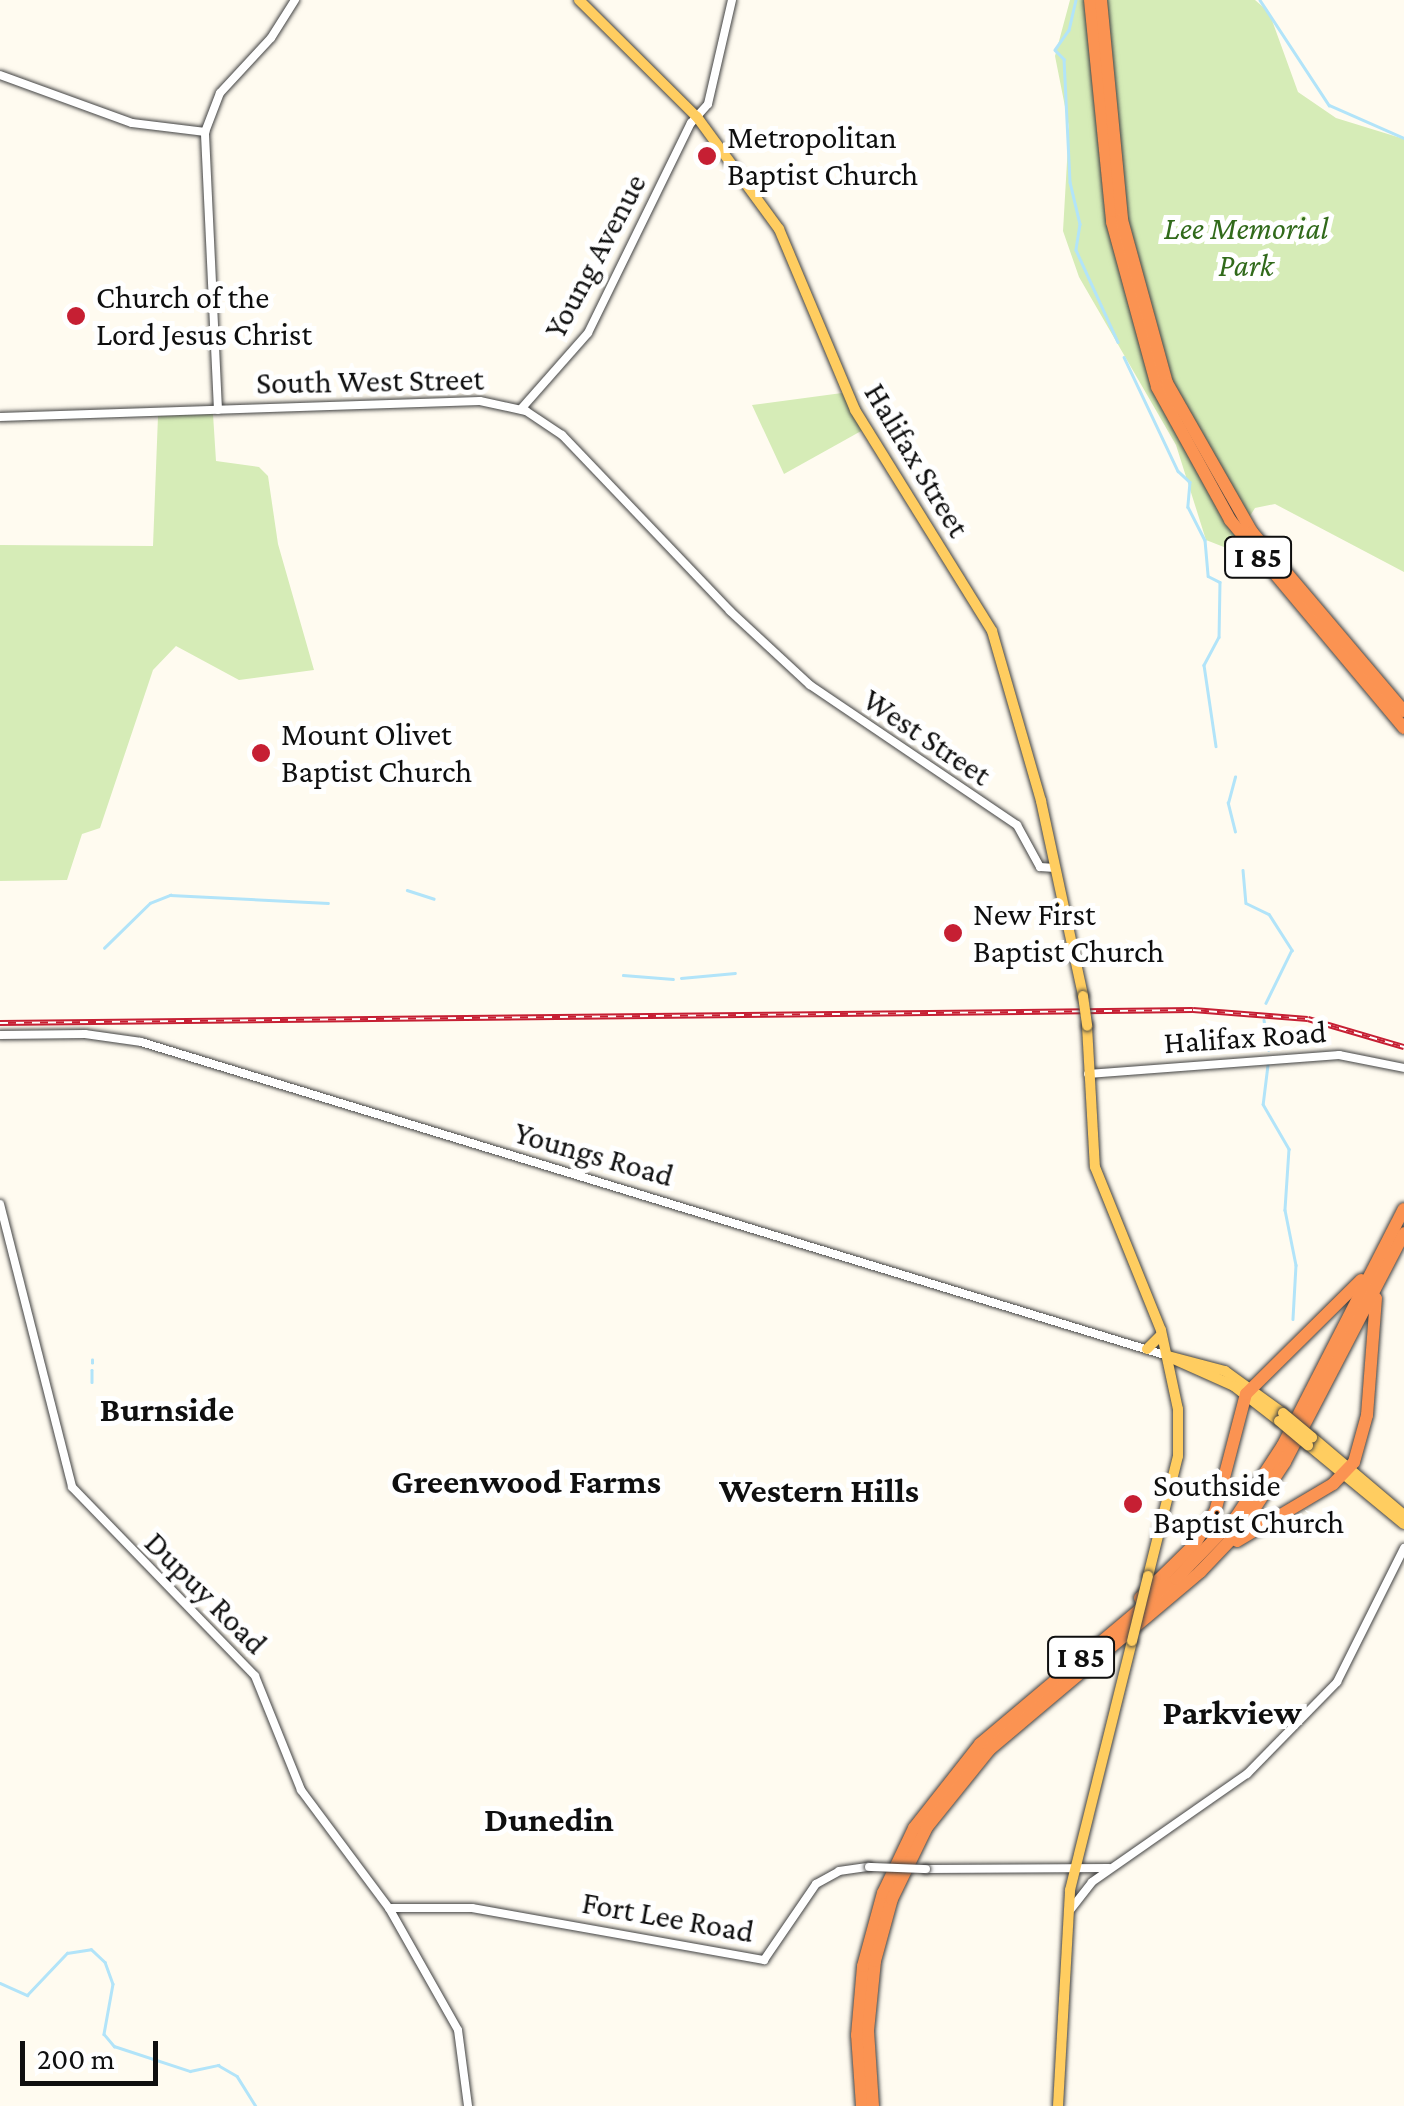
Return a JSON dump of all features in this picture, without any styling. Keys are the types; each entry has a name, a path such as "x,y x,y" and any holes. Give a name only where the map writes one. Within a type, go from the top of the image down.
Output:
{"highway":[{"name":"I 85","path":"1090,0 1112,222 1145,339 1189,452 1230,520 1404,728"},
{"name":"I 85","path":"1101,0 1119,202 1145,339"},
{"name":"I 85","path":"1154,363 1206,461 1252,532 1404,711"},
{"name":"I 85","path":"862,2106 857,2035 863,1966 876,1913 905,1844 964,1761 1066,1668 1188,1568 1246,1506 1404,1209"},
{"name":"I 85","path":"873,2106 868,2031 875,1961 892,1899 927,1826 998,1742 1212,1560 1278,1474 1404,1233"},
{"path":"1066,1668 1202,1534 1224,1489 1249,1390 1350,1293 1389,1236"},
{"path":"1212,1560 1347,1472 1368,1414 1368,1334 1386,1267"}],"main road":[{"name":"Halifax Street","path":"579,0 697,117 779,229 855,410 992,631 1043,810 1083,996 1095,1167 1168,1356 1178,1456 1074,1869 1067,1918 1058,2106"},
{"path":"1147,1349 1158,1344 1160,1330"},
{"path":"1168,1356 1249,1390 1404,1524"},
{"path":"1347,1472 1404,1515"}],"street":[{"path":"218,410 205,132 220,94 271,38 295,0"},
{"name":"Young Avenue","path":"521,409 588,332 713,92 732,0"},
{"path":"0,75 132,123 205,132"},
{"name":"South West Street","path":"0,417 480,400 521,409 562,435 764,644"},
{"name":"West Street","path":"764,644 886,742 1017,826 1040,866 1055,868"},
{"name":"Youngs Road","path":"0,1035 85,1034 141,1042 1168,1356"},
{"name":"Halifax Road","path":"1088,1074 1339,1055 1404,1068"},
{"name":"Dupuy Road","path":"0,1204 78,1498 250,1669 301,1790 389,1908 461,2037 468,2106"},
{"path":"1067,1918 1086,1887 1247,1774 1337,1682 1404,1548"},
{"name":"Fort Lee Road","path":"389,1908 472,1908 764,1960 816,1884 839,1871 869,1867 1113,1867"}],"green space":[{"name":"Lee Memorial Park","path":"1070,0 1255,0 1269,12 1298,92 1336,118 1404,139 1404,572 1275,504 1255,508 1229,549 1206,540 1176,445 1079,277 1063,231 1069,127 1055,56"},
{"path":"842,393 863,430 784,474 752,405"},
{"path":"213,414 216,461 259,467 268,476 278,544 314,670 239,680 176,646 153,670 100,828 82,834 67,880 0,881 0,545 153,546 158,416"}],"waterway":[{"path":"1076,0 1069,30 1055,50 1064,59 1070,182 1080,224 1076,250 1118,342"},
{"path":"1260,0 1329,105 1404,138"},
{"path":"1124,357 1178,471 1190,482 1188,507 1205,540 1208,576 1220,582 1219,637 1204,665 1216,746"},
{"path":"1235,777 1228,803 1235,832"},
{"path":"1243,870 1246,903 1269,914 1292,950 1266,1003"},
{"path":"407,890 434,899"},
{"path":"104,948 150,903 170,895 328,903"},
{"path":"681,978 735,973"},
{"path":"623,975 673,979"},
{"path":"1264,1020 1269,1050"},
{"path":"1268,1065 1263,1104 1289,1149 1285,1210 1296,1265 1293,1319"},
{"path":"92,1370 92,1382"},
{"path":"0,1983 27,1995 67,1953 91,1949 105,1962 113,1984 104,2034 114,2046 190,2071 218,2065 237,2076 256,2106"}],"railway":[{"path":"0,1023 1193,1010 1308,1019 1404,1047"}],"place":[{"name":"Metropolitan Baptist Church","path":"707,156"},
{"name":"Church of the Lord Jesus Christ","path":"76,316"},
{"name":"Mount Olivet Baptist Church","path":"261,753"},
{"name":"New First Baptist Church","path":"953,933"},
{"name":"Southside Baptist Church","path":"1133,1504"}],"district":[{"name":"Burnside","path":"167,1410"},
{"name":"Greenwood Farms","path":"526,1482"},
{"name":"Western Hills","path":"819,1491"},
{"name":"Parkview","path":"1232,1713"},
{"name":"Dunedin","path":"549,1820"}]}
